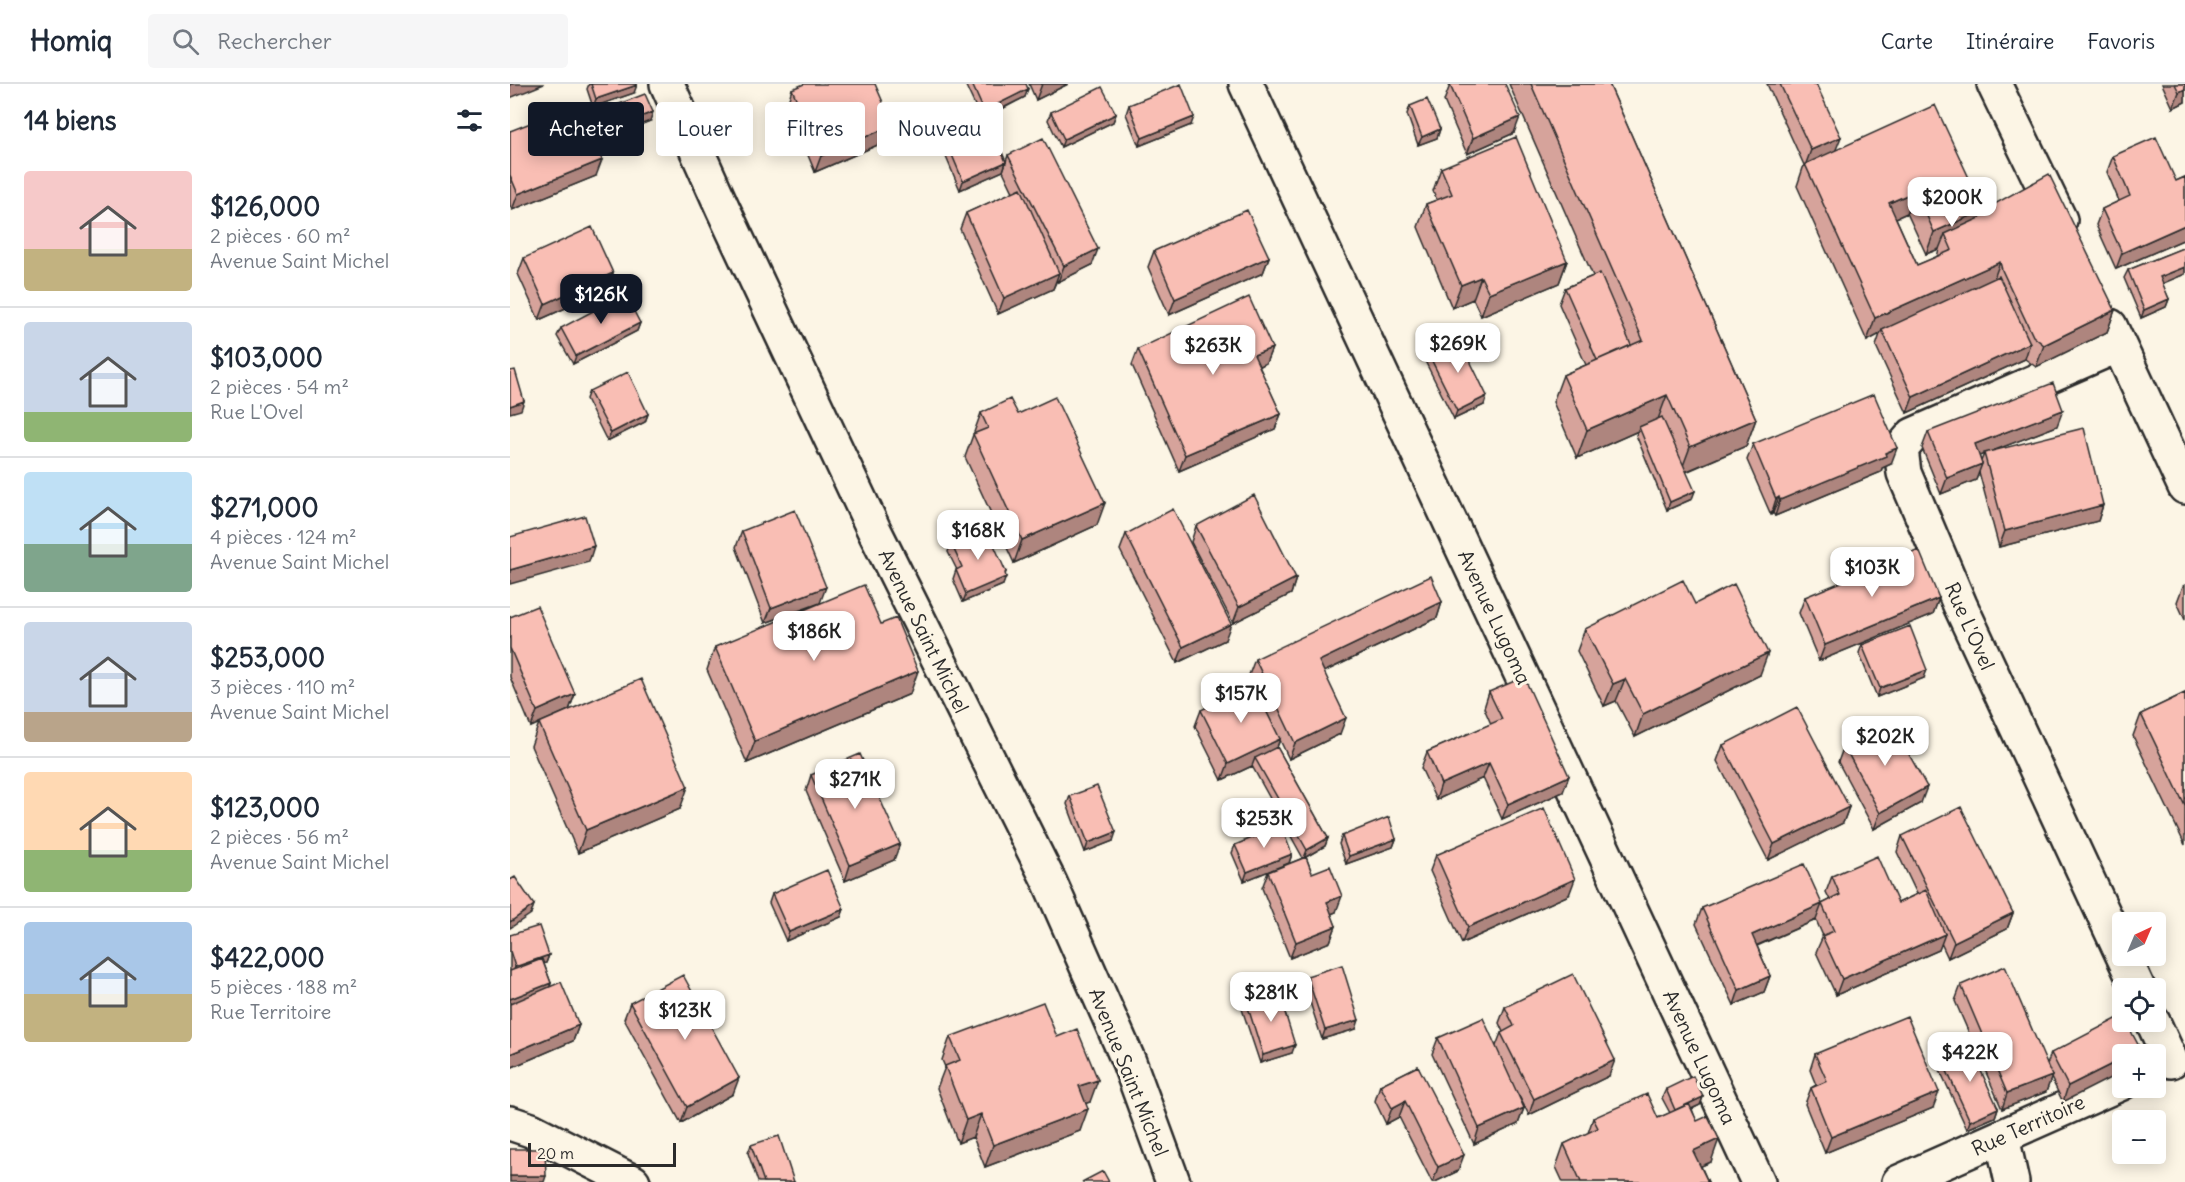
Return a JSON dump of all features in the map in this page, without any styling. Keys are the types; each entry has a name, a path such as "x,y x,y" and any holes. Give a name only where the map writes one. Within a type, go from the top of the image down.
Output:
{"street":[{"name":"Avenue Saint Michel","path":"667,84 723,209 874,530 1050,883 1129,1062 1173,1182"},
{"name":"Avenue Lugoma","path":"1246,84 1758,1182"},
{"path":"1994,84 2074,251"},
{"path":"2099,303 2185,487"},
{"name":"Rue L'Ovel","path":"2119,345 1912,435 1900,448 1904,473 1960,605 2133,978"},
{"path":"2158,1032 2171,1062"},
{"name":"Rue Territoire","path":"1899,1182 2112,1088"},
{"path":"510,1123 531,1130 633,1182"},
{"path":"2002,1137 2012,1182"}],"building":[{"path":"591,84 637,84 637,85 596,99"},
{"path":"804,84 875,84 883,102 877,102 877,132 865,137 865,102 798,102 792,89"},
{"path":"972,84 1026,84 1028,89 1002,102 980,102"},
{"path":"1181,84 1194,117 1142,138 1129,105"},
{"path":"1505,84 1520,117 1473,138 1450,85"},
{"path":"1531,84 1609,84 1756,419 1690,447 1667,395 1587,430 1563,375 1643,340"},
{"path":"1780,84 1816,84 1841,137 1811,150"},
{"path":"2175,84 2185,84 2185,89 2179,92"},
{"path":"1102,87 1116,114 1064,139 1051,112"},
{"path":"645,94 653,112 644,115 644,102 624,102"},
{"path":"1427,99 1440,129 1422,137 1410,106"},
{"path":"1935,105 1984,210 2049,174 2115,310 2044,345 2033,336 2000,262 1875,318 1805,164","holes":["1916,191 1934,232 1984,210 1980,218 1945,234 1952,250 1917,265 1889,203"]},
{"path":"528,124 528,156 600,156 602,160 518,194 510,175 510,131"},
{"path":"1516,137 1567,261 1489,293 1481,277 1461,285 1426,204 1452,194 1441,168"},
{"path":"2156,137 2176,181 2185,177 2185,225 2122,253 2102,209 2130,196 2113,156"},
{"path":"1043,138 1098,249 1064,266 1008,155"},
{"path":"1003,155 1006,162 963,181 952,156"},
{"path":"1021,188 1059,273 1004,298 966,213"},
{"path":"1247,210 1269,257 1175,299 1154,251"},
{"path":"592,227 613,273 545,304 524,258"},
{"path":"2185,247 2185,267 2160,277 2169,299 2144,310 2128,270"},
{"path":"1600,273 1631,345 1597,360 1565,288"},
{"path":"1999,276 2030,343 1913,397 1882,330"},
{"path":"625,294 640,323 576,356 561,328"},
{"path":"1249,297 1272,348 1254,355 1281,414 1185,455 1138,349"},
{"path":"1459,338 1487,396 1457,411 1428,353"},
{"path":"515,370 524,401 510,406 510,371"},
{"path":"628,372 648,414 611,433 589,391"},
{"path":"2053,383 2063,410 1975,444 1982,464 1947,478 1928,432"},
{"path":"1874,394 1897,448 1885,453 1886,456 1780,500 1779,497 1776,499 1753,444"},
{"path":"1055,397 1105,503 1022,540 973,434 988,428 981,413 1010,399 1018,414"},
{"path":"1662,417 1695,491 1670,502 1639,427"},
{"path":"2084,428 2103,505 2005,531 1984,453"},
{"path":"1254,495 1296,578 1239,607 1196,526"},
{"path":"1173,509 1231,624 1183,647 1126,534"},
{"path":"795,510 826,587 771,608 742,531"},
{"path":"585,516 594,546 510,570 510,537"},
{"path":"986,527 1006,572 1006,577 966,594 956,570 962,567 951,543"},
{"path":"1919,550 1939,598 1825,645 1805,597"},
{"path":"1431,576 1442,602 1319,661 1346,718 1295,743 1255,659"},
{"path":"1683,580 1695,604 1734,584 1768,653 1643,714 1625,679 1613,684 1585,629"},
{"path":"864,585 881,624 896,618 918,671 755,741 715,647"},
{"path":"537,606 575,694 537,711 510,648 510,617"},
{"path":"1910,626 1927,670 1880,688 1862,645"},
{"path":"1524,677 1569,776 1508,804 1489,763 1441,784 1427,752 1502,719 1489,692"},
{"path":"641,679 688,787 586,830 539,723"},
{"path":"1253,684 1280,739 1228,764 1201,710"},
{"path":"2185,693 2185,806 2141,714"},
{"path":"1797,707 1849,807 1774,844 1723,745"},
{"path":"1890,720 1927,787 1880,813 1844,746"},
{"path":"1277,747 1328,838 1307,850 1255,758"},
{"path":"860,754 900,844 850,865 811,775"},
{"path":"1097,786 1116,832 1088,843 1070,796"},
{"path":"1961,807 2013,913 1954,942 1902,836"},
{"path":"1544,808 1575,879 1468,927 1436,855"},
{"path":"1389,817 1396,839 1349,856 1342,836"},
{"path":"1281,826 1292,854 1247,872 1235,845"},
{"path":"1877,856 1898,903 1926,890 1945,934 1842,979 1822,936 1834,931 1822,904 1840,895 1832,876"},
{"path":"1306,857 1312,873 1330,866 1342,896 1327,902 1336,926 1296,942 1268,872"},
{"path":"1804,864 1822,904 1752,935 1770,976 1739,990 1702,908"},
{"path":"827,870 844,909 789,932 772,894"},
{"path":"515,877 534,905 510,922 510,880"},
{"path":"539,926 549,955 515,967 510,951 510,935"},
{"path":"542,959 551,983 510,999 510,971"},
{"path":"1342,965 1359,1020 1325,1030 1307,976"},
{"path":"2005,966 2052,1076 2007,1093 1961,985"},
{"path":"1573,974 1615,1060 1534,1099 1501,1033 1514,1026 1505,1007"},
{"path":"683,975 739,1078 687,1107 630,1003"},
{"path":"561,982 579,1025 510,1054 510,1004"},
{"path":"1278,990 1295,1045 1263,1055 1246,1001"},
{"path":"1043,1002 1057,1037 1077,1029 1098,1080 1079,1086 1088,1109 993,1145 981,1114 966,1120 945,1066 960,1060 950,1037"},
{"path":"1907,1016 1939,1092 1831,1137 1811,1088 1827,1081 1815,1054"},
{"path":"1483,1018 1524,1108 1479,1128 1438,1038"},
{"path":"2112,1021 2112,1032 2131,1032 2138,1044 2112,1044 2112,1064 2068,1086 2051,1053"},
{"path":"1969,1045 1998,1108 1970,1121 1941,1058"},
{"path":"1418,1066 1464,1155 1438,1167 1405,1101 1392,1108 1380,1085"},
{"path":"1693,1076 1703,1097 1675,1110 1666,1089"},
{"path":"1647,1094 1658,1118 1689,1104 1697,1121 1708,1116 1719,1139 1693,1151 1708,1182 1581,1182 1564,1144 1598,1128 1593,1118"},
{"path":"779,1136 794,1182 764,1182 751,1145"},
{"path":"510,1149 545,1149 546,1176 510,1176"},
{"path":"1103,1171 1109,1182 1082,1182"}]}
